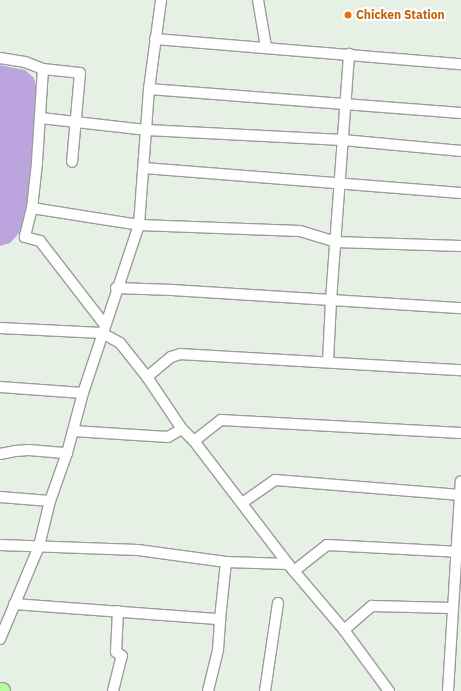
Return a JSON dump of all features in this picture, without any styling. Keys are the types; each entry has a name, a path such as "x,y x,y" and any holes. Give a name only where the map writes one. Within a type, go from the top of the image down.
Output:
{"street":[{"path":"0,639 39,546 50,501 67,453 83,393 116,288 139,225 149,90 161,0"},
{"path":"258,0 266,47"},
{"path":"155,39 461,64"},
{"path":"328,362 331,300 349,54"},
{"path":"0,58 25,62 43,69 80,73 72,162"},
{"path":"43,69 41,118 32,208 25,237 40,241 103,329 120,343 147,377 182,429 194,441 291,567 344,630 388,691"},
{"path":"149,90 346,103 461,113"},
{"path":"41,118 147,130 343,140 461,151"},
{"path":"144,168 461,193"},
{"path":"32,208 139,225 300,231 335,242 461,246"},
{"path":"116,288 173,290 461,308"},
{"path":"0,328 103,329"},
{"path":"147,377 171,357 180,354 461,370"},
{"path":"0,387 83,393"},
{"path":"194,441 221,420 461,433"},
{"path":"73,431 168,437 182,429"},
{"path":"0,454 22,451 67,453"},
{"path":"242,503 275,480 460,495"},
{"path":"448,691 452,608 459,552 461,481"},
{"path":"0,497 50,501"},
{"path":"0,545 138,550 226,562 291,567 327,545 459,552"},
{"path":"208,691 218,650 226,562"},
{"path":"265,691 278,603"},
{"path":"14,604 220,619"},
{"path":"344,630 372,606 452,608"},
{"path":"113,691 122,656 116,652 118,611"}],"shaded area":[{"path":"0,65 25,70 34,78 38,92 33,171 28,207 19,233 10,243 0,246"}],"place":[{"name":"Chicken Station","path":"348,15"}]}
